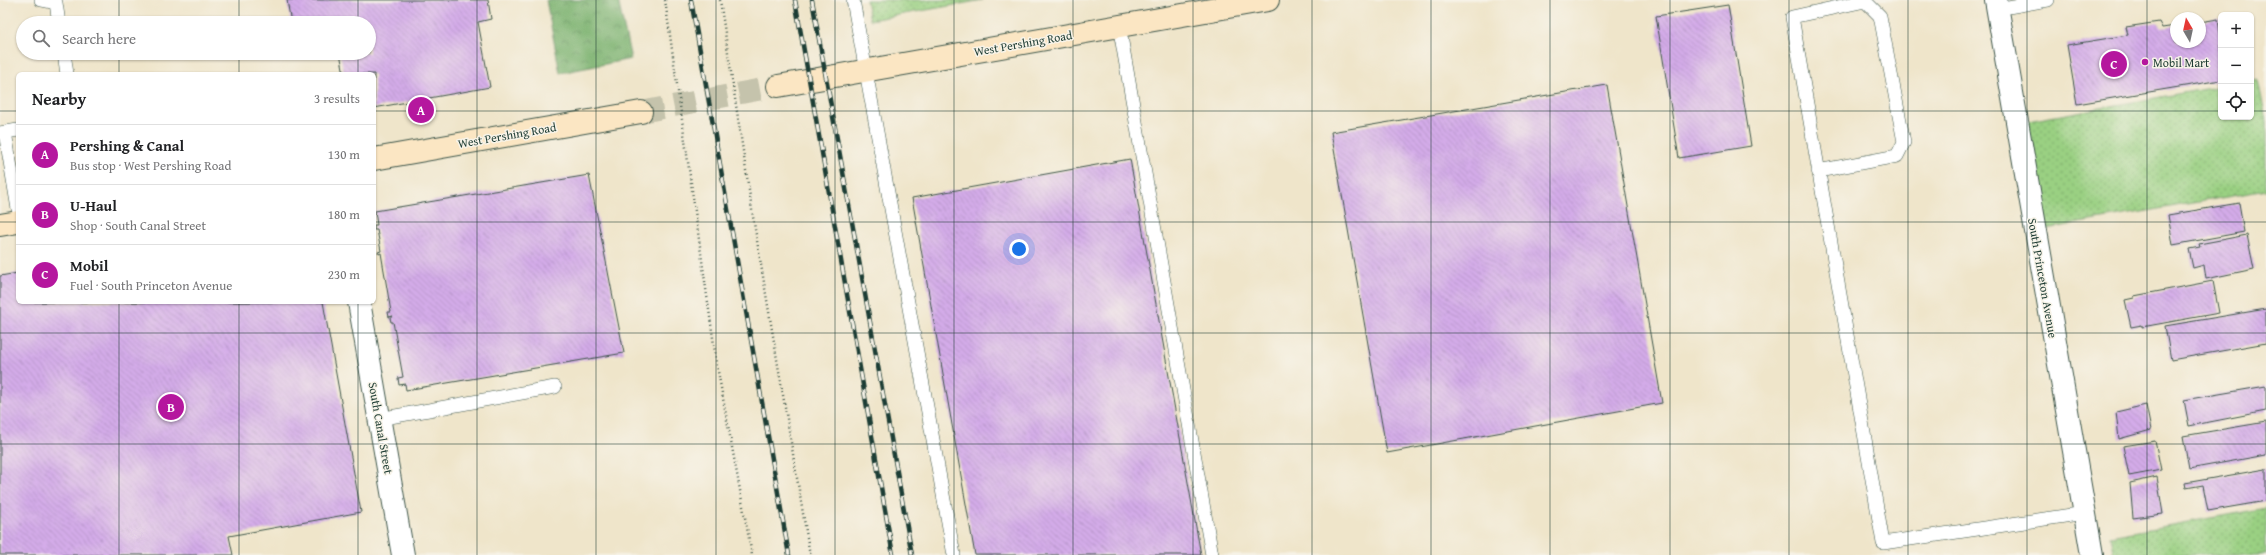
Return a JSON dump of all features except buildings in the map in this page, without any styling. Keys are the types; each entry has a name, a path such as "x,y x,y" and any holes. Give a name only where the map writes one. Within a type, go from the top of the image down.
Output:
{"main road":[{"name":"West Pershing Road","path":"778,86 1268,0"},
{"name":"West Pershing Road","path":"376,159 641,112"},
{"path":"0,225 16,222"}],"street":[{"name":"South Princeton Avenue","path":"1997,5 2092,555"},
{"name":"South Canal Street","path":"359,304 403,555"}],"lane":[{"path":"41,0 56,3 58,16"},
{"path":"853,0 954,555"},
{"path":"1997,5 2048,0"},
{"path":"1818,171 1897,156 1904,142 1880,16 1865,2 1792,17 1818,171 1883,543 2085,513"},
{"path":"1119,25 1212,555"},
{"path":"65,60 67,72"},
{"path":"8,131 16,193"},
{"path":"379,419 555,387"}],"path":[{"path":"665,0 717,366 752,555"},
{"path":"720,0 754,223 810,555"}],"green space":[{"path":"546,0 618,0 631,59 560,73"},
{"path":"866,0 983,0 870,20"},
{"path":"2258,79 2266,121 2266,190 2035,231 2017,123 2218,87 2218,120 2254,120 2254,80"},
{"path":"2266,508 2266,555 2114,555 2110,536"}],"tunnel":[{"path":"641,112 778,86"}],"railway":[{"path":"691,0 789,555"},
{"path":"795,0 893,555"},
{"path":"812,0 912,555"}],"place":[{"name":"Mobil Mart","path":"2145,62"},
{"name":"Mobil","path":"2114,64"},
{"name":"Pershing & Canal","path":"421,110"},
{"name":"U-Haul","path":"171,407"}]}
